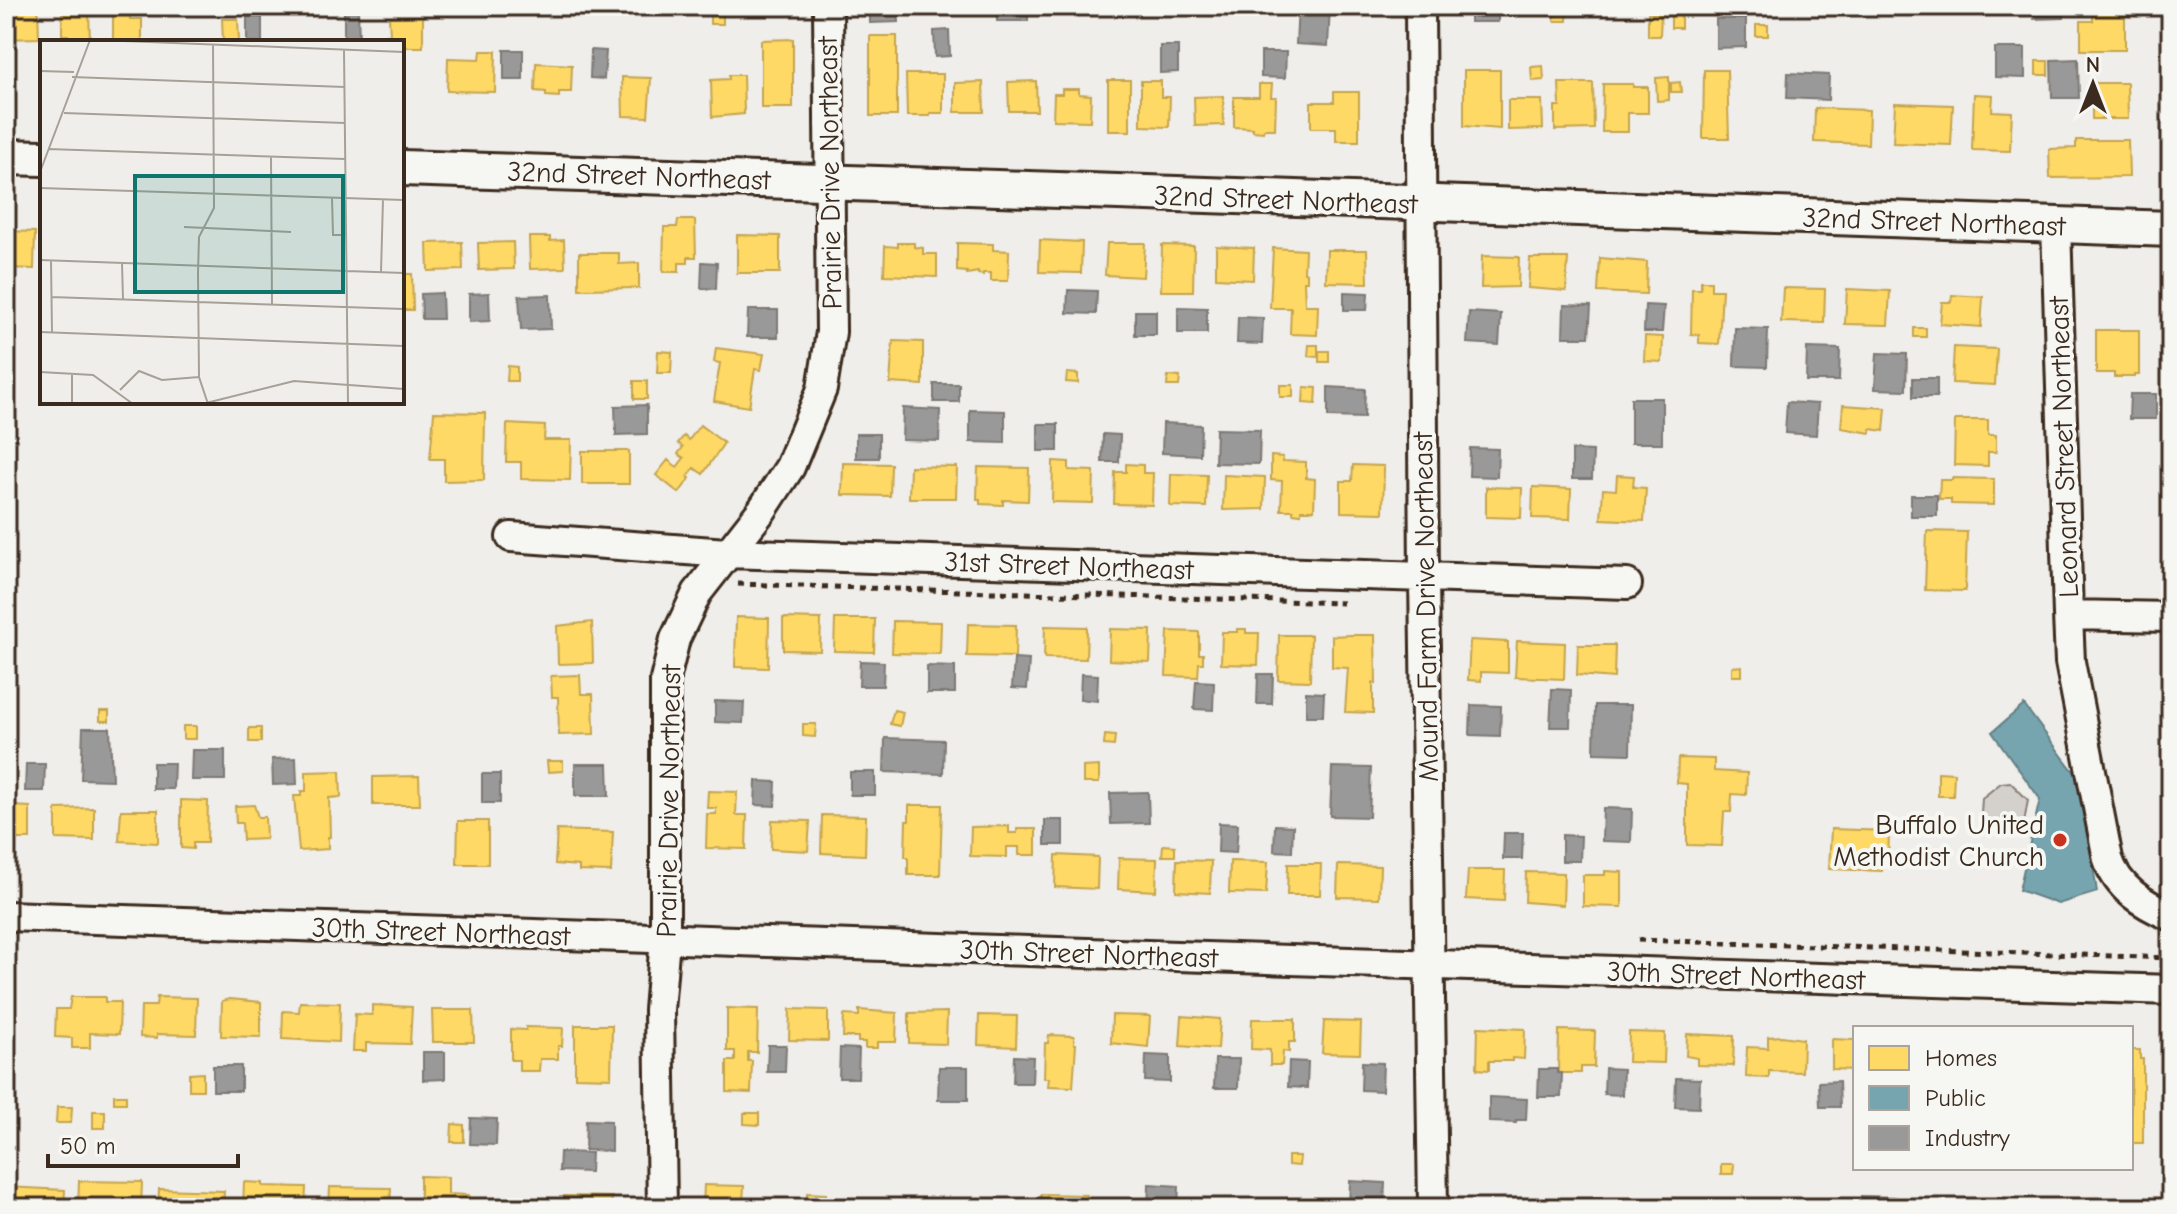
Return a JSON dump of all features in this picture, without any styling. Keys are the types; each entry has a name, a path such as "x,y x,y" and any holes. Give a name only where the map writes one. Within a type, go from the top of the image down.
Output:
{"main road":[{"path":"6,157 40,158"},
{"name":"32nd Street Northeast","path":"404,168 828,180 1422,205 2171,229"}],"street":[{"name":"Prairie Drive Northeast","path":"662,1208 659,1010 665,939 665,680 675,639 697,593 762,510 790,467 822,389 831,332 828,6"},
{"name":"Mound Farm Drive Northeast","path":"1420,6 1433,1208"},
{"name":"Leonard Street Northeast","path":"2056,225 2068,615 2171,617"},
{"name":"31st Street Northeast","path":"511,537 727,553 1627,584"},
{"path":"2068,615 2070,662 2108,859 2128,891 2171,916"},
{"name":"30th Street Northeast","path":"6,916 2171,990"}],"path":[{"path":"704,583 1357,604"},
{"path":"1638,940 2171,958"}],"shaded area":[{"path":"2010,782 2028,800 2024,823 2016,830 1980,829 1982,798 2001,783"}],"building: Homes":[{"path":"6,6 38,6 39,38 6,39"},
{"path":"113,6 130,6 130,19 142,19 142,40 113,40"},
{"path":"1555,6 1568,6 1567,21 1554,21"},
{"path":"710,10 723,10 723,24 710,24"},
{"path":"62,11 89,11 90,40 69,40 68,35 62,35"},
{"path":"2093,11 2125,11 2125,50 2081,50 2081,21 2093,21"},
{"path":"1648,13 1661,13 1660,36 1648,36"},
{"path":"1671,14 1681,14 1681,28 1671,28"},
{"path":"423,16 423,47 404,47 404,40 369,40 368,35 390,35 389,17"},
{"path":"222,19 238,19 239,40 223,40"},
{"path":"1756,25 1768,25 1768,36 1756,36"},
{"path":"870,36 897,36 897,116 870,116"},
{"path":"793,39 793,108 761,108 761,40"},
{"path":"481,51 496,51 495,92 447,91 448,58 480,59"},
{"path":"2036,61 2048,61 2048,75 2036,75"},
{"path":"536,63 572,65 571,92 559,92 559,97 535,91"},
{"path":"1543,66 1544,80 1532,81 1531,67"},
{"path":"1464,70 1500,70 1500,129 1464,126"},
{"path":"1704,70 1727,70 1729,138 1703,138"},
{"path":"906,74 943,74 943,113 907,116"},
{"path":"729,75 743,75 744,114 712,117 711,80 729,79"},
{"path":"622,77 651,78 648,117 623,116"},
{"path":"1669,77 1669,100 1657,101 1656,78"},
{"path":"1108,80 1130,80 1130,131 1108,131"},
{"path":"1036,81 1037,111 1009,111 1008,82"},
{"path":"1141,81 1161,81 1161,97 1170,97 1169,127 1141,126"},
{"path":"983,82 984,112 955,112 955,83"},
{"path":"1680,82 1681,92 1671,92 1671,83"},
{"path":"1559,83 1593,83 1594,129 1555,130 1555,106 1560,106"},
{"path":"2092,83 2127,83 2128,119 2092,119"},
{"path":"1259,84 1272,84 1271,97 1276,97 1275,129 1264,129 1263,132 1234,127 1234,97 1259,97"},
{"path":"1603,84 1648,87 1648,113 1628,113 1628,132 1602,132"},
{"path":"1062,89 1079,89 1079,94 1091,95 1090,121 1053,120 1054,94 1062,94"},
{"path":"1334,92 1359,92 1359,141 1336,141 1336,128 1311,128 1311,102 1334,102"},
{"path":"1974,94 1993,95 1992,111 2012,112 2010,151 1972,150"},
{"path":"1223,96 1224,125 1195,126 1194,97"},
{"path":"1508,100 1542,100 1543,129 1508,130"},
{"path":"1895,103 1953,105 1951,145 1893,143"},
{"path":"1815,108 1869,110 1868,144 1814,142"},
{"path":"2076,140 2128,140 2129,177 2050,178 2049,149 2076,148"},
{"path":"678,220 695,220 696,257 688,257 688,263 679,263 679,272 663,272 664,227 677,227"},
{"path":"6,231 35,232 34,269 6,268"},
{"path":"737,235 780,236 780,273 737,273"},
{"path":"529,237 564,240 565,268 530,269"},
{"path":"1040,240 1082,242 1081,273 1039,272"},
{"path":"462,242 463,270 428,271 427,243"},
{"path":"513,242 514,269 479,270 478,243"},
{"path":"898,243 914,243 914,247 923,248 923,254 937,254 937,277 884,275 885,246 898,247"},
{"path":"957,243 993,244 993,250 1009,251 1008,281 991,281 991,273 983,275 957,271"},
{"path":"1107,243 1145,243 1143,277 1105,275"},
{"path":"1162,245 1194,246 1193,291 1161,291"},
{"path":"1216,246 1254,248 1253,280 1216,278"},
{"path":"1273,248 1305,250 1305,305 1318,305 1317,335 1290,334 1291,308 1270,308"},
{"path":"1327,250 1367,250 1368,283 1326,282"},
{"path":"579,253 619,253 619,264 639,263 639,288 579,289"},
{"path":"1482,256 1519,257 1518,287 1481,288"},
{"path":"1530,258 1568,258 1566,291 1528,288"},
{"path":"1600,258 1647,262 1646,294 1598,292"},
{"path":"404,274 412,274 413,310 404,310"},
{"path":"1701,281 1711,281 1711,290 1722,290 1719,344 1699,343 1699,335 1691,334 1692,289 1701,289"},
{"path":"1783,288 1825,289 1824,323 1781,322"},
{"path":"1847,289 1890,291 1888,325 1845,324"},
{"path":"1952,295 1983,297 1981,327 1940,324 1942,302 1951,302"},
{"path":"1914,328 1926,328 1926,337 1914,337"},
{"path":"2096,330 2139,330 2139,375 2114,377 2114,373 2096,373"},
{"path":"1645,336 1663,337 1662,362 1644,361"},
{"path":"893,341 923,342 923,385 890,383"},
{"path":"1309,345 1318,345 1318,357 1308,356"},
{"path":"1954,347 1997,349 1995,385 1952,383"},
{"path":"716,348 764,354 761,370 755,369 749,407 714,401 720,363 714,362"},
{"path":"658,351 672,352 671,373 657,373"},
{"path":"1319,351 1329,351 1329,362 1319,362"},
{"path":"508,366 517,367 517,381 507,381"},
{"path":"1067,373 1078,374 1078,383 1066,382"},
{"path":"1168,376 1180,377 1179,386 1167,386"},
{"path":"634,381 647,381 647,399 634,399"},
{"path":"1280,385 1293,385 1293,397 1280,397"},
{"path":"1304,387 1317,388 1316,404 1303,403"},
{"path":"1843,405 1886,408 1884,431 1871,429 1871,433 1841,428"},
{"path":"434,412 485,413 484,480 444,481 444,459 430,459"},
{"path":"1955,420 1988,420 1988,435 1996,435 1996,452 1988,452 1988,466 1954,465"},
{"path":"507,424 545,426 544,440 571,440 570,480 521,479 521,462 506,462"},
{"path":"700,425 724,443 703,474 694,468 679,493 656,475 668,460 677,467 684,458 678,454 683,447 678,443 684,436 689,440"},
{"path":"582,451 629,451 629,484 582,484"},
{"path":"1271,456 1283,457 1283,461 1306,462 1306,478 1315,479 1314,510 1301,510 1301,514 1281,510 1282,481 1271,480"},
{"path":"1053,461 1069,462 1069,470 1094,471 1093,503 1052,502"},
{"path":"843,463 891,464 890,496 842,495"},
{"path":"1126,464 1143,465 1143,473 1153,473 1152,505 1114,504 1115,472 1126,472"},
{"path":"1353,465 1384,466 1383,513 1341,512 1341,481 1352,481"},
{"path":"910,466 957,467 956,498 909,498"},
{"path":"978,467 1029,468 1028,501 1003,500 1003,505 980,504 980,499 977,499"},
{"path":"1171,474 1207,475 1206,507 1170,506"},
{"path":"1224,475 1265,477 1264,509 1223,510"},
{"path":"1617,475 1634,476 1633,487 1646,488 1644,521 1601,519 1603,489 1616,490"},
{"path":"1994,479 1994,505 1951,504 1951,499 1939,499 1940,480"},
{"path":"1486,487 1522,488 1521,518 1486,517"},
{"path":"1533,487 1571,489 1570,519 1532,518"},
{"path":"1927,531 1967,532 1965,591 1925,590"},
{"path":"736,617 769,618 768,668 735,667"},
{"path":"783,618 821,619 820,651 783,650"},
{"path":"835,619 875,619 874,652 834,651"},
{"path":"893,621 941,622 940,654 892,653"},
{"path":"592,622 593,663 558,664 557,626"},
{"path":"968,624 1016,625 1015,657 967,656"},
{"path":"1045,626 1087,627 1086,659 1044,658"},
{"path":"1110,629 1151,630 1150,662 1109,660"},
{"path":"1237,629 1259,633 1258,665 1221,664 1222,632 1237,632"},
{"path":"1168,631 1199,632 1199,654 1203,654 1203,663 1199,663 1198,677 1166,676"},
{"path":"1279,635 1311,635 1310,681 1278,680"},
{"path":"1375,635 1373,713 1345,712 1348,668 1332,667 1332,636"},
{"path":"1470,640 1508,642 1508,673 1481,672 1481,681 1468,680"},
{"path":"1517,641 1565,643 1564,679 1515,677"},
{"path":"1578,645 1615,645 1614,678 1577,675"},
{"path":"1742,666 1742,676 1732,676 1732,667"},
{"path":"580,675 581,694 593,694 594,734 559,735 558,697 552,697 551,676"},
{"path":"894,710 903,712 900,726 890,724"},
{"path":"100,711 109,711 109,721 100,721"},
{"path":"803,724 816,724 815,737 803,736"},
{"path":"183,726 196,726 196,739 183,739"},
{"path":"249,728 261,728 261,742 249,742"},
{"path":"1105,735 1115,736 1114,746 1104,745"},
{"path":"1678,758 1714,759 1714,771 1747,773 1746,795 1732,794 1731,812 1724,812 1722,846 1687,845 1687,784 1677,783"},
{"path":"547,761 563,761 563,771 548,772"},
{"path":"1099,766 1099,783 1083,783 1083,767"},
{"path":"340,771 341,797 329,798 328,849 299,851 294,796 301,796 301,791 306,791 306,772"},
{"path":"1938,772 1954,773 1953,796 1938,796"},
{"path":"419,776 420,805 373,805 373,777"},
{"path":"708,791 737,792 736,815 747,815 746,849 706,848 707,814 716,814 716,808 707,808"},
{"path":"181,800 208,801 207,843 193,843 193,849 181,848"},
{"path":"254,805 258,817 265,817 266,839 243,840 242,823 236,823 235,806"},
{"path":"909,805 942,805 940,875 908,875 908,857 905,857"},
{"path":"30,807 30,839 15,839 15,843 6,843 6,808"},
{"path":"94,808 94,840 56,839 56,809"},
{"path":"121,810 158,810 158,843 119,841"},
{"path":"822,815 866,816 865,855 821,853"},
{"path":"772,820 810,821 808,851 771,849"},
{"path":"458,821 488,821 488,864 457,864"},
{"path":"1009,826 1009,833 1017,833 1017,829 1036,829 1036,855 1019,855 1019,847 1007,847 1007,857 970,856 971,827"},
{"path":"1831,829 1889,831 1888,864 1883,863 1882,871 1829,869"},
{"path":"557,830 613,832 611,872 579,871 579,866 555,864"},
{"path":"1163,845 1175,846 1175,856 1162,856"},
{"path":"1056,855 1098,857 1097,889 1055,887"},
{"path":"1119,858 1157,859 1156,891 1118,889"},
{"path":"1177,860 1211,861 1210,893 1176,891"},
{"path":"1230,861 1268,862 1266,894 1229,893"},
{"path":"1288,864 1321,864 1320,895 1287,895"},
{"path":"1338,865 1380,866 1379,898 1337,897"},
{"path":"1468,870 1505,870 1504,901 1466,899"},
{"path":"1605,871 1622,872 1622,907 1583,906 1583,875 1605,875"},
{"path":"1526,872 1564,873 1563,905 1525,902"},
{"path":"71,997 105,997 105,1002 120,1002 119,1034 90,1033 90,1048 72,1048 72,1038 55,1037 56,1009 69,1009"},
{"path":"157,997 197,998 196,1035 140,1037 141,1006 156,1006"},
{"path":"222,1001 261,1002 261,1037 221,1036"},
{"path":"300,1002 340,1003 339,1042 282,1039 283,1011 299,1012"},
{"path":"372,1005 412,1007 410,1044 366,1043 366,1051 353,1051 355,1014 372,1015"},
{"path":"727,1008 758,1009 757,1052 748,1052 748,1061 752,1061 751,1093 727,1092 727,1061 735,1061 735,1051 727,1051"},
{"path":"790,1009 828,1010 828,1041 789,1040"},
{"path":"432,1010 473,1010 474,1042 433,1042"},
{"path":"859,1010 897,1013 896,1042 877,1042 877,1048 865,1048 865,1042 858,1042 858,1037 843,1037 844,1015 859,1016"},
{"path":"947,1012 946,1044 909,1043 909,1013"},
{"path":"979,1015 1017,1016 1016,1047 978,1045"},
{"path":"1112,1015 1150,1016 1148,1047 1111,1043"},
{"path":"1182,1016 1220,1019 1218,1049 1180,1046"},
{"path":"1252,1019 1295,1019 1295,1042 1289,1042 1289,1052 1283,1051 1282,1065 1270,1065 1270,1050 1251,1049"},
{"path":"1324,1021 1361,1022 1360,1054 1322,1053"},
{"path":"575,1025 612,1025 611,1078 575,1077"},
{"path":"526,1027 563,1028 558,1059 540,1059 539,1071 519,1071 519,1060 511,1060 511,1029 526,1030"},
{"path":"1478,1027 1525,1029 1524,1059 1489,1061 1489,1070 1477,1069"},
{"path":"1559,1030 1595,1031 1594,1067 1581,1067 1581,1073 1558,1073"},
{"path":"1629,1032 1665,1033 1664,1063 1628,1062"},
{"path":"1687,1034 1734,1036 1733,1066 1697,1065 1697,1058 1686,1056"},
{"path":"1049,1035 1074,1036 1073,1087 1048,1086 1049,1078 1044,1078 1045,1043 1048,1043"},
{"path":"1768,1037 1803,1039 1802,1072 1769,1071 1769,1078 1746,1077 1747,1047 1768,1048"},
{"path":"1832,1039 1853,1040 1853,1070 1832,1069"},
{"path":"2133,1050 2140,1050 2140,1059 2143,1059 2143,1143 2133,1143"},
{"path":"203,1073 203,1090 189,1090 189,1074"},
{"path":"114,1095 126,1095 126,1103 114,1103"},
{"path":"57,1107 72,1107 71,1123 56,1123"},
{"path":"93,1111 105,1111 105,1128 93,1128"},
{"path":"744,1113 759,1113 759,1125 744,1124"},
{"path":"452,1124 464,1125 464,1142 451,1142"},
{"path":"1288,1156 1300,1156 1299,1166 1288,1165"},
{"path":"1721,1164 1734,1164 1733,1174 1721,1174"},
{"path":"420,1176 448,1177 448,1194 469,1195 469,1208 402,1208 402,1200 420,1201"},
{"path":"79,1181 142,1182 141,1208 78,1208"},
{"path":"244,1182 263,1183 263,1186 306,1187 305,1208 243,1208"},
{"path":"704,1185 744,1186 743,1203 764,1204 764,1208 703,1207"},
{"path":"6,1187 65,1190 64,1208 6,1208"},
{"path":"330,1187 391,1188 390,1208 329,1208"},
{"path":"159,1189 224,1191 223,1208 158,1208"},
{"path":"807,1193 826,1194 826,1205 846,1208 772,1208 773,1199 801,1200 801,1204 807,1205"},
{"path":"1041,1194 1087,1195 1087,1208 1040,1208"},
{"path":"564,1196 612,1197 611,1208 564,1208"},
{"path":"476,1203 551,1205 551,1208 476,1208"},
{"path":"928,1204 957,1205 957,1208 928,1208"}],"building: Public":[{"name":"Buffalo United Methodist Church","path":"2024,705 2080,780 2097,892 2058,904 2019,890 2040,799 1992,732"}],"building: Industry":[{"path":"870,6 898,6 899,22 870,23"},
{"path":"997,6 1028,6 1028,21 997,21"},
{"path":"1298,6 1330,6 1328,46 1296,44"},
{"path":"1470,6 1498,6 1498,22 1470,22"},
{"path":"2033,6 2064,6 2064,18 2034,19"},
{"path":"358,8 359,40 344,40 344,9"},
{"path":"247,17 262,17 262,40 247,40"},
{"path":"1716,19 1746,19 1746,47 1716,48"},
{"path":"949,30 950,56 935,57 934,31"},
{"path":"1160,46 1178,46 1178,72 1160,73"},
{"path":"1995,48 2025,48 2025,78 1995,77"},
{"path":"504,50 523,50 523,80 504,80"},
{"path":"591,50 606,51 604,79 590,78"},
{"path":"1261,52 1286,52 1285,78 1261,77"},
{"path":"2078,59 2079,98 2052,98 2051,60"},
{"path":"1788,73 1829,75 1828,100 1787,98"},
{"path":"702,262 717,263 716,289 701,288"},
{"path":"1068,290 1097,291 1096,314 1067,313"},
{"path":"1344,292 1368,293 1367,310 1344,310"},
{"path":"442,293 443,319 422,319 421,294"},
{"path":"489,293 490,321 469,322 469,294"},
{"path":"550,295 551,329 521,330 519,296"},
{"path":"1564,305 1591,306 1589,337 1563,337"},
{"path":"1645,305 1664,306 1662,332 1644,332"},
{"path":"1178,307 1207,308 1207,333 1178,333"},
{"path":"748,310 778,310 778,337 747,337"},
{"path":"1135,311 1156,311 1156,335 1135,335"},
{"path":"1469,312 1501,314 1499,345 1467,343"},
{"path":"1238,317 1263,318 1262,344 1237,343"},
{"path":"1735,328 1768,329 1767,367 1734,366"},
{"path":"1807,348 1840,349 1839,381 1806,381"},
{"path":"1877,353 1907,354 1906,390 1875,389"},
{"path":"1913,378 1937,378 1937,397 1913,397"},
{"path":"934,384 959,384 959,402 934,402"},
{"path":"1328,387 1365,389 1364,418 1328,417"},
{"path":"2130,394 2156,394 2156,419 2129,419"},
{"path":"1631,398 1662,398 1662,443 1631,443"},
{"path":"1787,402 1818,404 1816,435 1785,433"},
{"path":"647,405 647,434 616,435 615,406"},
{"path":"903,408 940,410 939,441 902,440"},
{"path":"970,410 1005,411 1005,443 970,442"},
{"path":"1163,423 1201,425 1200,455 1162,453"},
{"path":"1038,424 1058,424 1058,451 1038,451"},
{"path":"1216,429 1260,430 1259,464 1215,463"},
{"path":"856,434 879,434 879,458 856,458"},
{"path":"1103,434 1120,435 1119,462 1102,462"},
{"path":"1470,448 1498,449 1497,477 1469,476"},
{"path":"1572,450 1593,451 1592,479 1572,479"},
{"path":"1911,495 1937,495 1937,516 1911,516"},
{"path":"1014,659 1029,660 1027,689 1012,688"},
{"path":"860,661 884,662 883,686 859,686"},
{"path":"927,666 955,667 955,693 927,693"},
{"path":"1081,674 1098,675 1097,701 1080,699"},
{"path":"1258,674 1273,674 1272,704 1257,704"},
{"path":"1196,681 1214,682 1213,710 1194,709"},
{"path":"1552,689 1571,690 1570,727 1550,727"},
{"path":"1306,692 1324,693 1323,716 1306,716"},
{"path":"715,701 744,702 743,723 715,722"},
{"path":"1471,705 1501,706 1500,736 1470,735"},
{"path":"1595,705 1631,705 1630,754 1594,753"},
{"path":"83,728 110,728 112,780 81,779"},
{"path":"885,738 944,740 943,774 884,772"},
{"path":"192,750 225,750 225,780 191,780"},
{"path":"296,758 297,784 273,785 272,759"},
{"path":"153,763 174,763 173,789 153,789"},
{"path":"26,764 45,764 44,791 25,791"},
{"path":"575,764 608,764 609,796 575,796"},
{"path":"1332,767 1371,768 1369,817 1330,816"},
{"path":"850,772 875,772 875,795 850,795"},
{"path":"482,774 500,774 500,803 482,803"},
{"path":"756,781 776,782 775,806 755,805"},
{"path":"1148,792 1149,823 1111,824 1110,793"},
{"path":"1603,808 1632,809 1631,842 1602,841"},
{"path":"1045,820 1063,820 1063,845 1045,845"},
{"path":"1219,823 1238,824 1236,853 1218,852"},
{"path":"1275,825 1293,826 1292,852 1274,851"},
{"path":"1504,833 1523,833 1522,859 1503,859"},
{"path":"1562,835 1581,836 1580,861 1562,861"},
{"path":"768,1045 786,1045 785,1072 767,1072"},
{"path":"840,1048 859,1049 858,1078 839,1078"},
{"path":"423,1052 445,1052 445,1079 423,1080"},
{"path":"1146,1055 1170,1056 1170,1082 1145,1081"},
{"path":"1014,1056 1033,1057 1032,1083 1013,1083"},
{"path":"1215,1059 1239,1059 1238,1088 1214,1088"},
{"path":"1289,1061 1308,1062 1307,1088 1288,1087"},
{"path":"1362,1062 1383,1063 1382,1091 1361,1090"},
{"path":"213,1066 241,1066 241,1091 213,1091"},
{"path":"939,1067 968,1067 968,1100 938,1100"},
{"path":"1605,1068 1623,1069 1622,1095 1604,1094"},
{"path":"1539,1069 1557,1069 1557,1073 1562,1073 1561,1097 1538,1097"},
{"path":"1676,1078 1700,1079 1699,1108 1675,1107"},
{"path":"1839,1081 1840,1107 1820,1107 1819,1082"},
{"path":"1489,1097 1527,1099 1526,1120 1516,1120 1516,1123 1489,1122"},
{"path":"471,1118 497,1119 496,1145 470,1144"},
{"path":"586,1120 611,1121 611,1151 585,1150"},
{"path":"560,1152 591,1153 590,1172 559,1171"},
{"path":"1350,1181 1385,1183 1384,1208 1349,1208"},
{"path":"1149,1184 1179,1186 1178,1208 1148,1208"},
{"path":"1861,1196 1895,1197 1895,1208 1861,1208"},
{"path":"1718,1201 1750,1202 1750,1208 1718,1208"}],"place":[{"name":"Buffalo United Methodist Church","path":"2060,840"}]}
